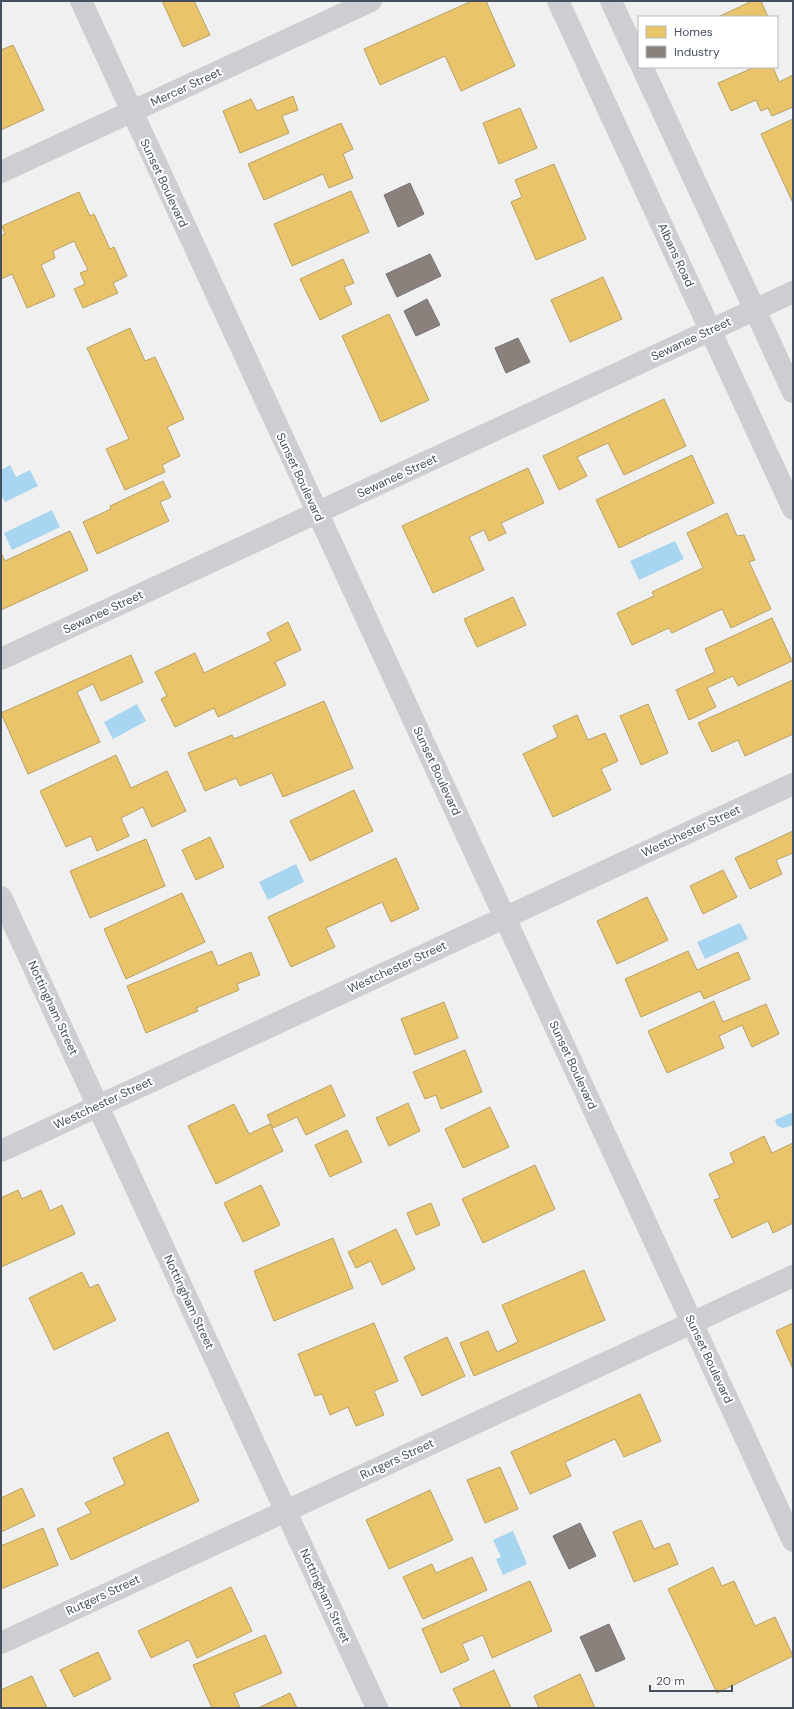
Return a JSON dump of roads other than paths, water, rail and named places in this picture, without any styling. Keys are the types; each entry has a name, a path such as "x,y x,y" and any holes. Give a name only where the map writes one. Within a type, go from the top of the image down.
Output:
{"street":[{"name":"Sunset Boulevard","path":"81,1 793,1541"},
{"name":"Mercer Street","path":"1,172 371,1"},
{"name":"Albans Road","path":"558,1 793,509"},
{"path":"611,1 638,59"},
{"path":"642,68 793,392"},
{"name":"Sewanee Street","path":"1,659 793,292"},
{"name":"Westchester Street","path":"1,1151 793,784"},
{"name":"Nottingham Street","path":"1,897 376,1708"},
{"name":"Rutgers Street","path":"1,1643 793,1276"}],"water":[{"path":"10,465 16,477 30,470 38,486 5,502 1,495 1,470"},
{"path":"52,510 60,527 12,550 4,533"},
{"path":"675,541 684,559 639,580 630,561"},
{"path":"137,704 146,721 113,739 104,722"},
{"path":"296,864 304,882 268,900 259,882"},
{"path":"740,923 748,939 705,959 697,942"},
{"path":"793,1112 793,1125 783,1128 777,1126 775,1120"},
{"path":"513,1531 527,1564 503,1575 496,1559 501,1557 493,1540"}]}
